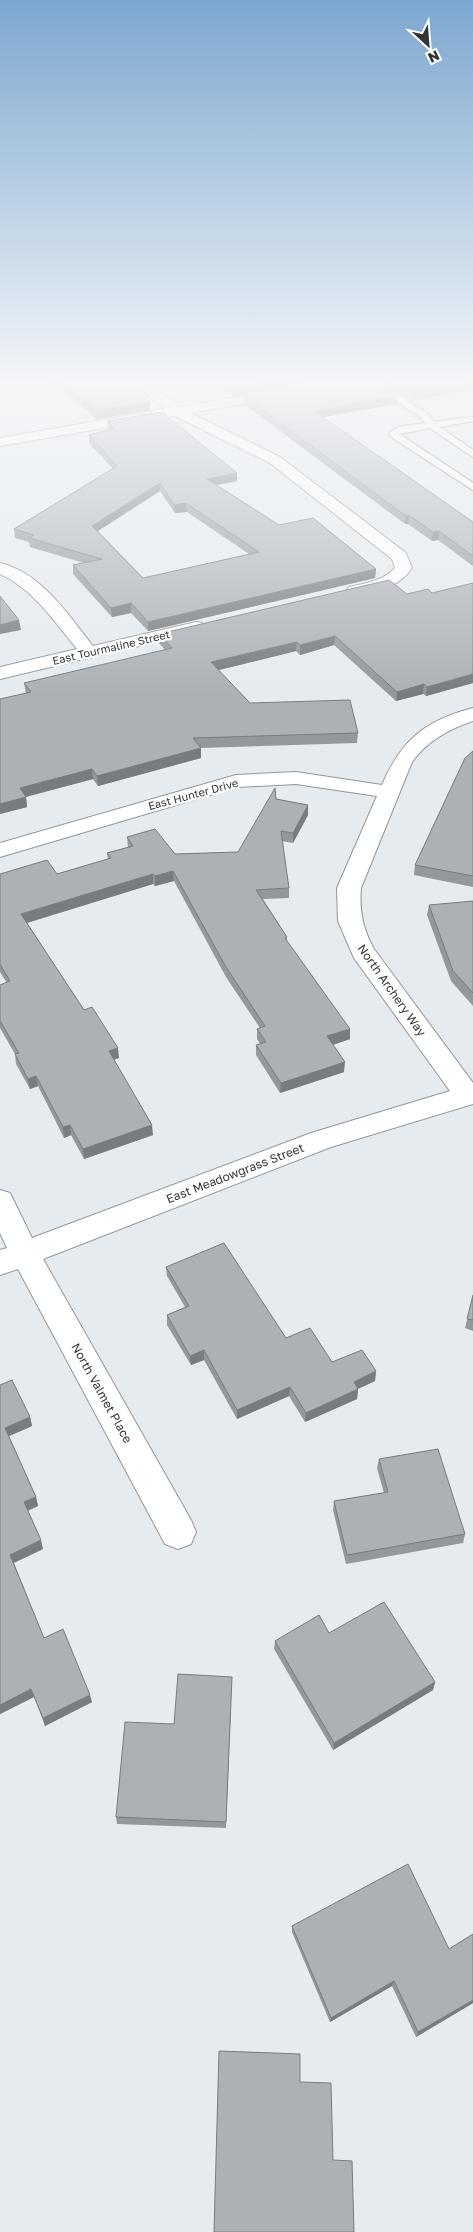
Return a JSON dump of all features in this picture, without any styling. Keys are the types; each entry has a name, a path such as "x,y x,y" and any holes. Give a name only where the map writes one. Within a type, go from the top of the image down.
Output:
{"street":[{"path":"309,486 400,557 404,568 396,578 379,585 336,596"},
{"path":"296,499 320,494"},
{"path":"0,568 22,578 33,588 89,652"},
{"name":"East Tourmaline Street","path":"0,674 214,622"},
{"path":"389,792 402,761 411,746 444,723 473,714"},
{"name":"East Hunter Drive","path":"0,850 236,781 296,778 389,792"},
{"name":"North Archery Way","path":"389,792 349,888 346,908 351,930 363,952 470,1094"},
{"name":"East Meadowgrass Street","path":"12,1258 321,1140 470,1094"},
{"name":"North Valmet Place","path":"0,1201 12,1258 178,1532"}],"building":[{"path":"84,486 155,486 92,526 143,578 259,552 186,503 174,505 162,486 218,486 279,525 313,518 376,569 148,622 131,603 111,608 73,565 102,559 29,538 34,535 14,529"},
{"path":"366,486 422,486 473,522 473,556 439,531 433,532 409,515 406,516"},
{"path":"389,580 407,594 428,589 432,593 473,583 473,674 427,687 424,684 397,692 335,636 300,645 297,642 211,662 250,703 350,700 358,733 193,738 201,748 97,776 92,769 20,788 26,797 0,804 0,699 31,692 24,683 172,648 159,634"},
{"path":"0,596 19,620 0,625"},
{"path":"473,751 473,876 415,865 465,758"},
{"path":"275,788 276,799 308,805 293,833 281,831 289,888 256,890 287,937 285,938 350,1029 327,1036 345,1062 281,1083 256,1045 266,1042 257,1029 265,1026 226,967 173,871 155,876 153,874 21,914 84,1010 92,1007 118,1048 109,1051 152,1125 83,1149 70,1125 63,1127 36,1076 28,1079 15,1054 19,1053 0,1021 0,985 10,981 0,964 0,874 47,860 57,874 111,858 107,853 133,846 127,837 155,829 175,854 238,852"},
{"path":"473,901 473,993 453,971 429,905"},
{"path":"224,1243 286,1338 310,1328 332,1362 362,1350 376,1371 354,1382 358,1389 306,1413 290,1387 237,1410 204,1350 190,1356 167,1315 189,1306 166,1267"},
{"path":"473,1295 473,1320 467,1319"},
{"path":"12,1380 30,1417 5,1428 36,1497 24,1502 41,1540 10,1555 44,1638 63,1629 90,1695 43,1718 31,1689 0,1705 0,1385"},
{"path":"438,1449 465,1534 347,1555 334,1501 388,1492 379,1459"},
{"path":"384,1602 435,1682 334,1743 275,1641 319,1615 329,1633"},
{"path":"178,1674 232,1677 226,1822 116,1817 125,1722 174,1724"},
{"path":"408,1864 449,1949 473,1934 473,2000 418,2032 394,1981 331,2018 292,1926"},
{"path":"219,2051 300,2054 300,2082 331,2083 333,2160 352,2161 354,2232 214,2232"}]}
